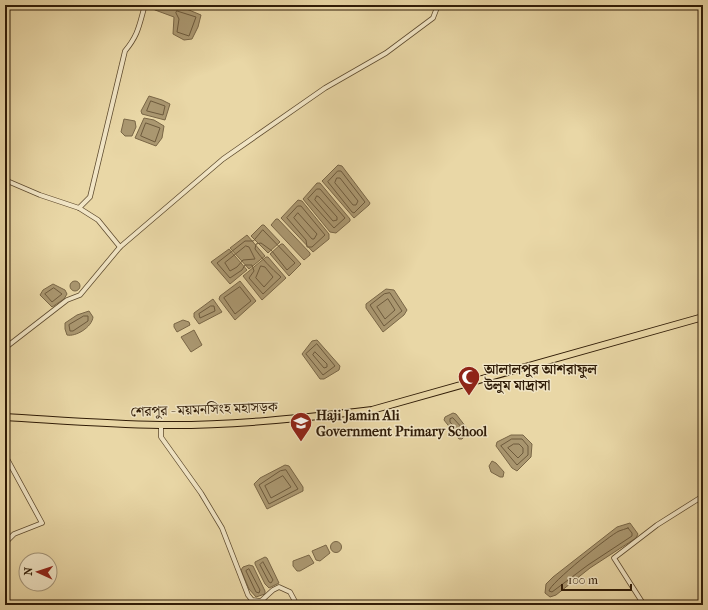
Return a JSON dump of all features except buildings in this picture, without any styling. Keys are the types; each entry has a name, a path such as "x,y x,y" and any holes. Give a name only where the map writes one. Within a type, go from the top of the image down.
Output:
{"main road":[{"name":"শেরপুর - ময়মনসিংহ মহাসড়ক","path":"5,417 161,425 220,423 372,410 703,317"}],"street":[{"path":"80,208 90,197 125,50 133,42 145,5"},
{"path":"5,348 67,300 80,295 120,247 223,159 325,88 386,53 433,18 438,5"},
{"path":"5,180 40,195 80,208 98,220 120,247"},
{"path":"161,425 161,437 201,493 222,528 238,570 252,600 261,601 273,590 279,587 290,592 297,605"},
{"path":"5,455 42,523 14,534 5,543"},
{"path":"644,605 614,558 657,525 703,496"}],"water":[{"path":"177,5 201,15 198,27 192,39 184,40 173,34 174,17 155,10 149,6"},
{"path":"149,96 170,104 165,120 142,114 141,111"},
{"path":"144,118 154,120 164,126 162,138 156,146 135,138"},
{"path":"124,119 135,121 136,127 132,136 125,136 121,132"},
{"path":"338,165 342,166 370,203 354,218 322,181"},
{"path":"317,183 320,183 350,219 350,221 336,233 330,232 303,199"},
{"path":"298,200 302,201 329,234 329,239 313,252 281,218"},
{"path":"276,219 278,219 310,253 310,255 304,260 271,225"},
{"path":"262,225 264,225 280,242 268,253 251,236"},
{"path":"247,235 265,256 249,269 230,248"},
{"path":"281,244 283,244 301,264 289,276 270,254"},
{"path":"229,249 247,270 230,284 211,262"},
{"path":"266,257 268,257 286,278 262,300 243,276"},
{"path":"73,281 77,281 79,282 79,290 73,291 70,288 70,284"},
{"path":"240,281 256,301 235,320 219,299 220,296"},
{"path":"53,284 65,290 67,294 64,299 52,307 40,295 43,290"},
{"path":"386,289 394,290 407,310 404,315 383,332 366,308 366,304"},
{"path":"213,299 222,312 199,324 194,317 194,313"},
{"path":"89,311 93,317 87,328 79,333 67,335 65,323 77,315"},
{"path":"183,320 189,322 190,325 177,332 174,324"},
{"path":"194,330 202,345 191,352 181,337"},
{"path":"317,340 340,366 339,370 324,379 320,379 302,354 312,341"},
{"path":"453,413 456,414 469,431 462,439 459,439 444,420 445,417"},
{"path":"511,435 523,435 532,444 531,457 517,471 512,468 496,446 497,442"},
{"path":"492,461 496,463 504,472 503,477 491,472 489,466"},
{"path":"285,465 289,466 303,487 303,491 267,509 254,484 260,478"},
{"path":"630,523 638,534 636,538 590,568 556,595 550,597 545,593 546,584 553,577 617,527"},
{"path":"334,542 338,542 340,543 340,551 334,552 331,549 331,545"},
{"path":"326,545 330,553 320,561 316,560 312,551"},
{"path":"309,555 314,563 300,571 297,571 293,566 293,561"},
{"path":"265,557 267,558 279,583 269,588 265,584 255,564 255,562"},
{"path":"249,565 253,566 265,594 256,597 249,589 241,570 243,567"}],"place":[{"name":"আলালপুর আশরাফুল উলুম মাদ্রাসা","path":"469,396"},
{"name":"Haji Jamin Ali Government Primary School","path":"301,442"}]}
